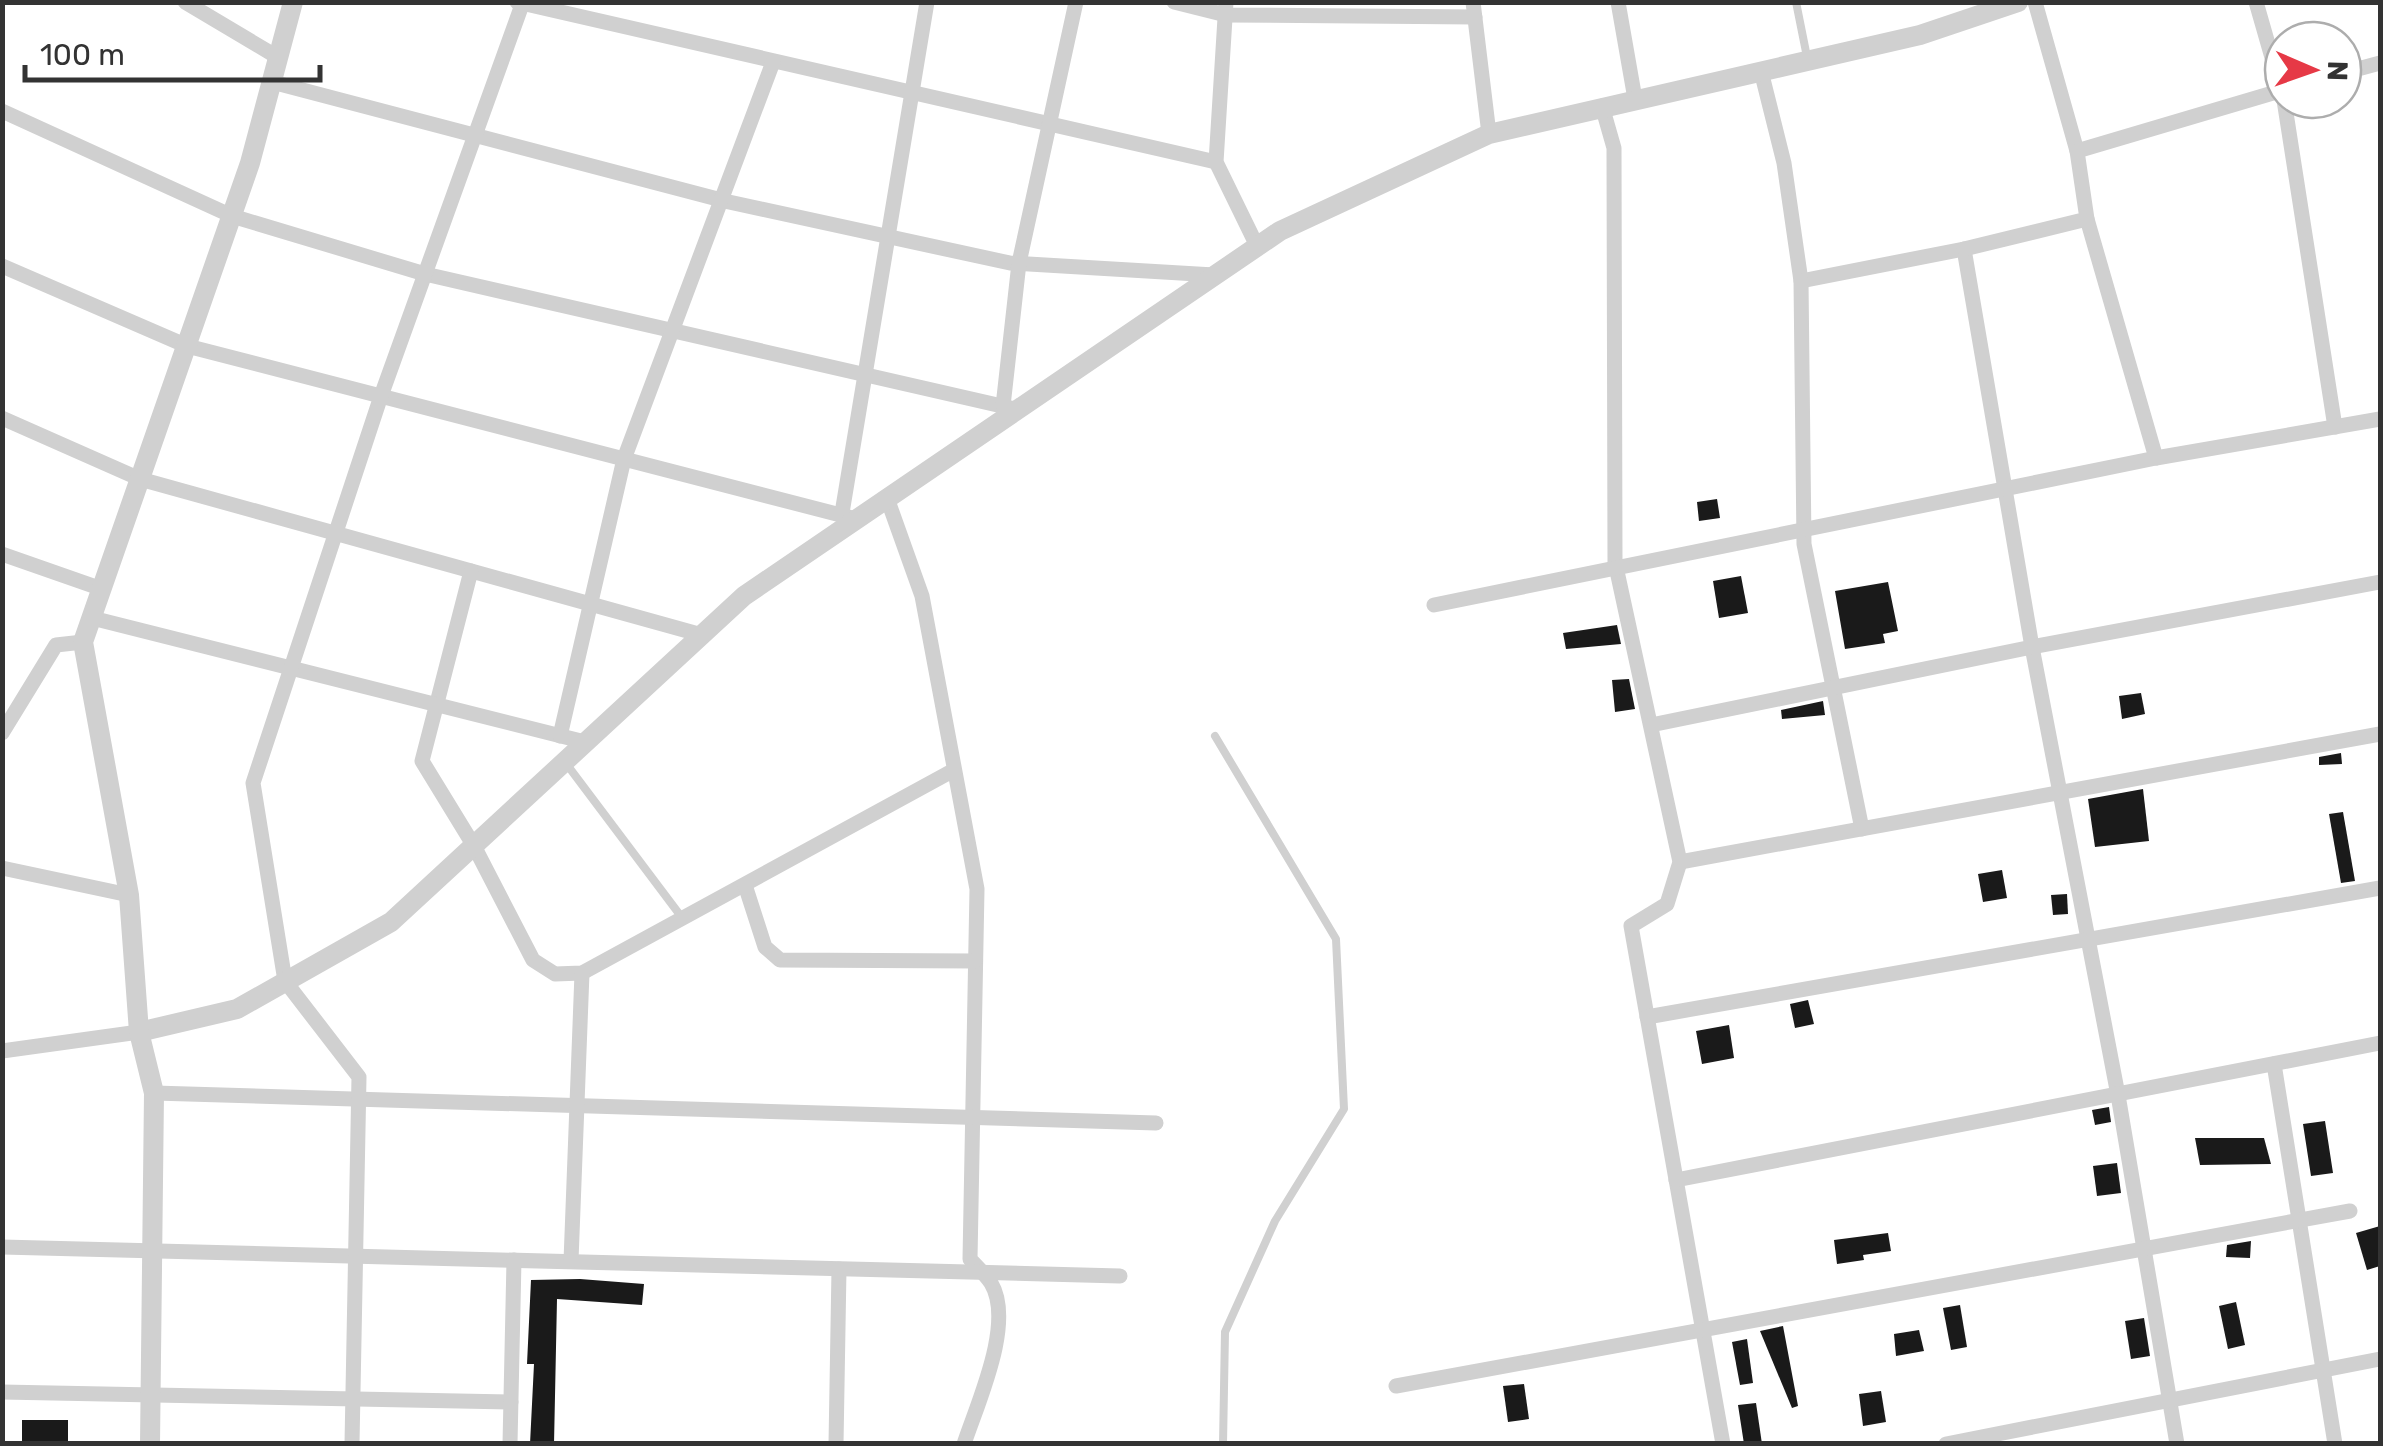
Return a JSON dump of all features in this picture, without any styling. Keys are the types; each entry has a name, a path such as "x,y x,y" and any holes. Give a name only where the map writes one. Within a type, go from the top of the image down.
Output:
{"street":[{"path":"185,2 278,58"},
{"path":"150,1444 154,1093 140,1032 129,896 84,642 250,164 293,2"},
{"path":"849,516 865,374 927,2"},
{"path":"1009,408 1019,263 1076,2"},
{"path":"1174,2 1226,9 1474,10 1489,134"},
{"path":"1618,2 1635,99"},
{"path":"2,1051 140,1032 236,1009 391,922 744,596 849,516 887,498 1009,408 1280,230 1489,134 1920,35 2018,2"},
{"path":"2036,2 2077,151 2087,218 2156,458"},
{"path":"352,1444 359,1078 285,982 253,783 381,396 521,3 1216,162"},
{"path":"1226,9 1216,162 1257,246"},
{"path":"560,736 624,459 773,62"},
{"path":"1761,71 1784,163 1801,281 1804,544 1862,829"},
{"path":"272,82 722,200 1019,263 1214,275"},
{"path":"2077,151 2263,100"},
{"path":"1602,106 1614,148 1616,568 1680,862 1666,904 1631,926 1723,1444"},
{"path":"2,111 232,216 425,274 1009,408"},
{"path":"2287,120 2335,427"},
{"path":"1801,281 1964,249 2087,218"},
{"path":"1964,249 2032,647 2118,1094 2177,1444"},
{"path":"2,266 187,346 849,516"},
{"path":"2,418 140,480 702,634"},
{"path":"1434,605 2156,458 2380,419"},
{"path":"887,498 922,596 976,889 970,1259 993,1286 999,1316 993,1358 964,1444"},
{"path":"2,554 102,589"},
{"path":"472,570 422,761 474,846 533,960 555,974 582,973 954,770"},
{"path":"1651,726 2032,647 2380,582"},
{"path":"92,618 585,742"},
{"path":"4,727 56,645 84,642"},
{"path":"1680,862 2380,734"},
{"path":"2,868 129,896"},
{"path":"745,885 765,947 780,960 975,961"},
{"path":"1647,1018 2380,888"},
{"path":"570,1262 582,973"},
{"path":"1676,1180 2380,1043"},
{"path":"2274,1064 2335,1444"},
{"path":"154,1093 1156,1123"},
{"path":"1396,1386 2350,1211"},
{"path":"2,1247 1120,1276"},
{"path":"510,1444 514,1260"},
{"path":"836,1444 839,1268"},
{"path":"1946,1444 2380,1359"},
{"path":"2,1392 511,1402"}],"lane":[{"path":"1796,2 1808,60"},
{"path":"1215,736 1336,938 1344,1109 1275,1220 1225,1332 1222,1444"},
{"path":"565,761 683,918"}],"building":[{"path":"1717,499 1720,518 1699,521 1697,502"},
{"path":"1741,576 1748,613 1719,618 1713,581"},
{"path":"1888,582 1898,631 1883,634 1885,643 1845,649 1835,591"},
{"path":"1617,625 1621,644 1566,649 1563,633"},
{"path":"1629,679 1635,709 1615,712 1612,680"},
{"path":"2141,693 2145,714 2122,719 2119,696"},
{"path":"1823,701 1825,715 1782,719 1781,710"},
{"path":"2341,753 2342,764 2319,765 2319,757"},
{"path":"2143,789 2149,841 2095,847 2088,799"},
{"path":"2343,812 2355,881 2341,883 2329,814"},
{"path":"2002,870 2007,898 1983,902 1978,874"},
{"path":"2067,894 2068,914 2053,915 2051,895"},
{"path":"1808,1000 1814,1024 1795,1028 1790,1004"},
{"path":"1729,1025 1734,1058 1702,1064 1696,1031"},
{"path":"2109,1107 2111,1122 2095,1125 2092,1110"},
{"path":"2325,1121 2333,1173 2311,1176 2303,1124"},
{"path":"2195,1138 2264,1138 2271,1164 2200,1165"},
{"path":"2117,1163 2121,1193 2097,1196 2093,1166"},
{"path":"2380,1226 2380,1266 2367,1270 2356,1233"},
{"path":"1888,1233 1891,1251 1837,1264 1834,1240"},
{"path":"2251,1241 2250,1258 2226,1257 2227,1245"},
{"path":"531,1280 644,1284 642,1305 557,1299 554,1444 530,1444 534,1364 527,1364"},
{"path":"2236,1302 2245,1345 2228,1349 2219,1306"},
{"path":"1960,1305 1967,1347 1951,1350 1943,1308"},
{"path":"2144,1318 2150,1356 2131,1359 2125,1321"},
{"path":"1783,1326 1798,1406 1792,1408 1760,1331"},
{"path":"1919,1330 1924,1351 1896,1356 1894,1334"},
{"path":"1747,1339 1753,1383 1740,1385 1732,1342"},
{"path":"1524,1384 1529,1419 1508,1422 1503,1386"},
{"path":"1881,1391 1886,1422 1863,1426 1859,1394"},
{"path":"1756,1403 1762,1444 1744,1444 1738,1405"},
{"path":"22,1420 68,1420 68,1444 22,1444"}]}
